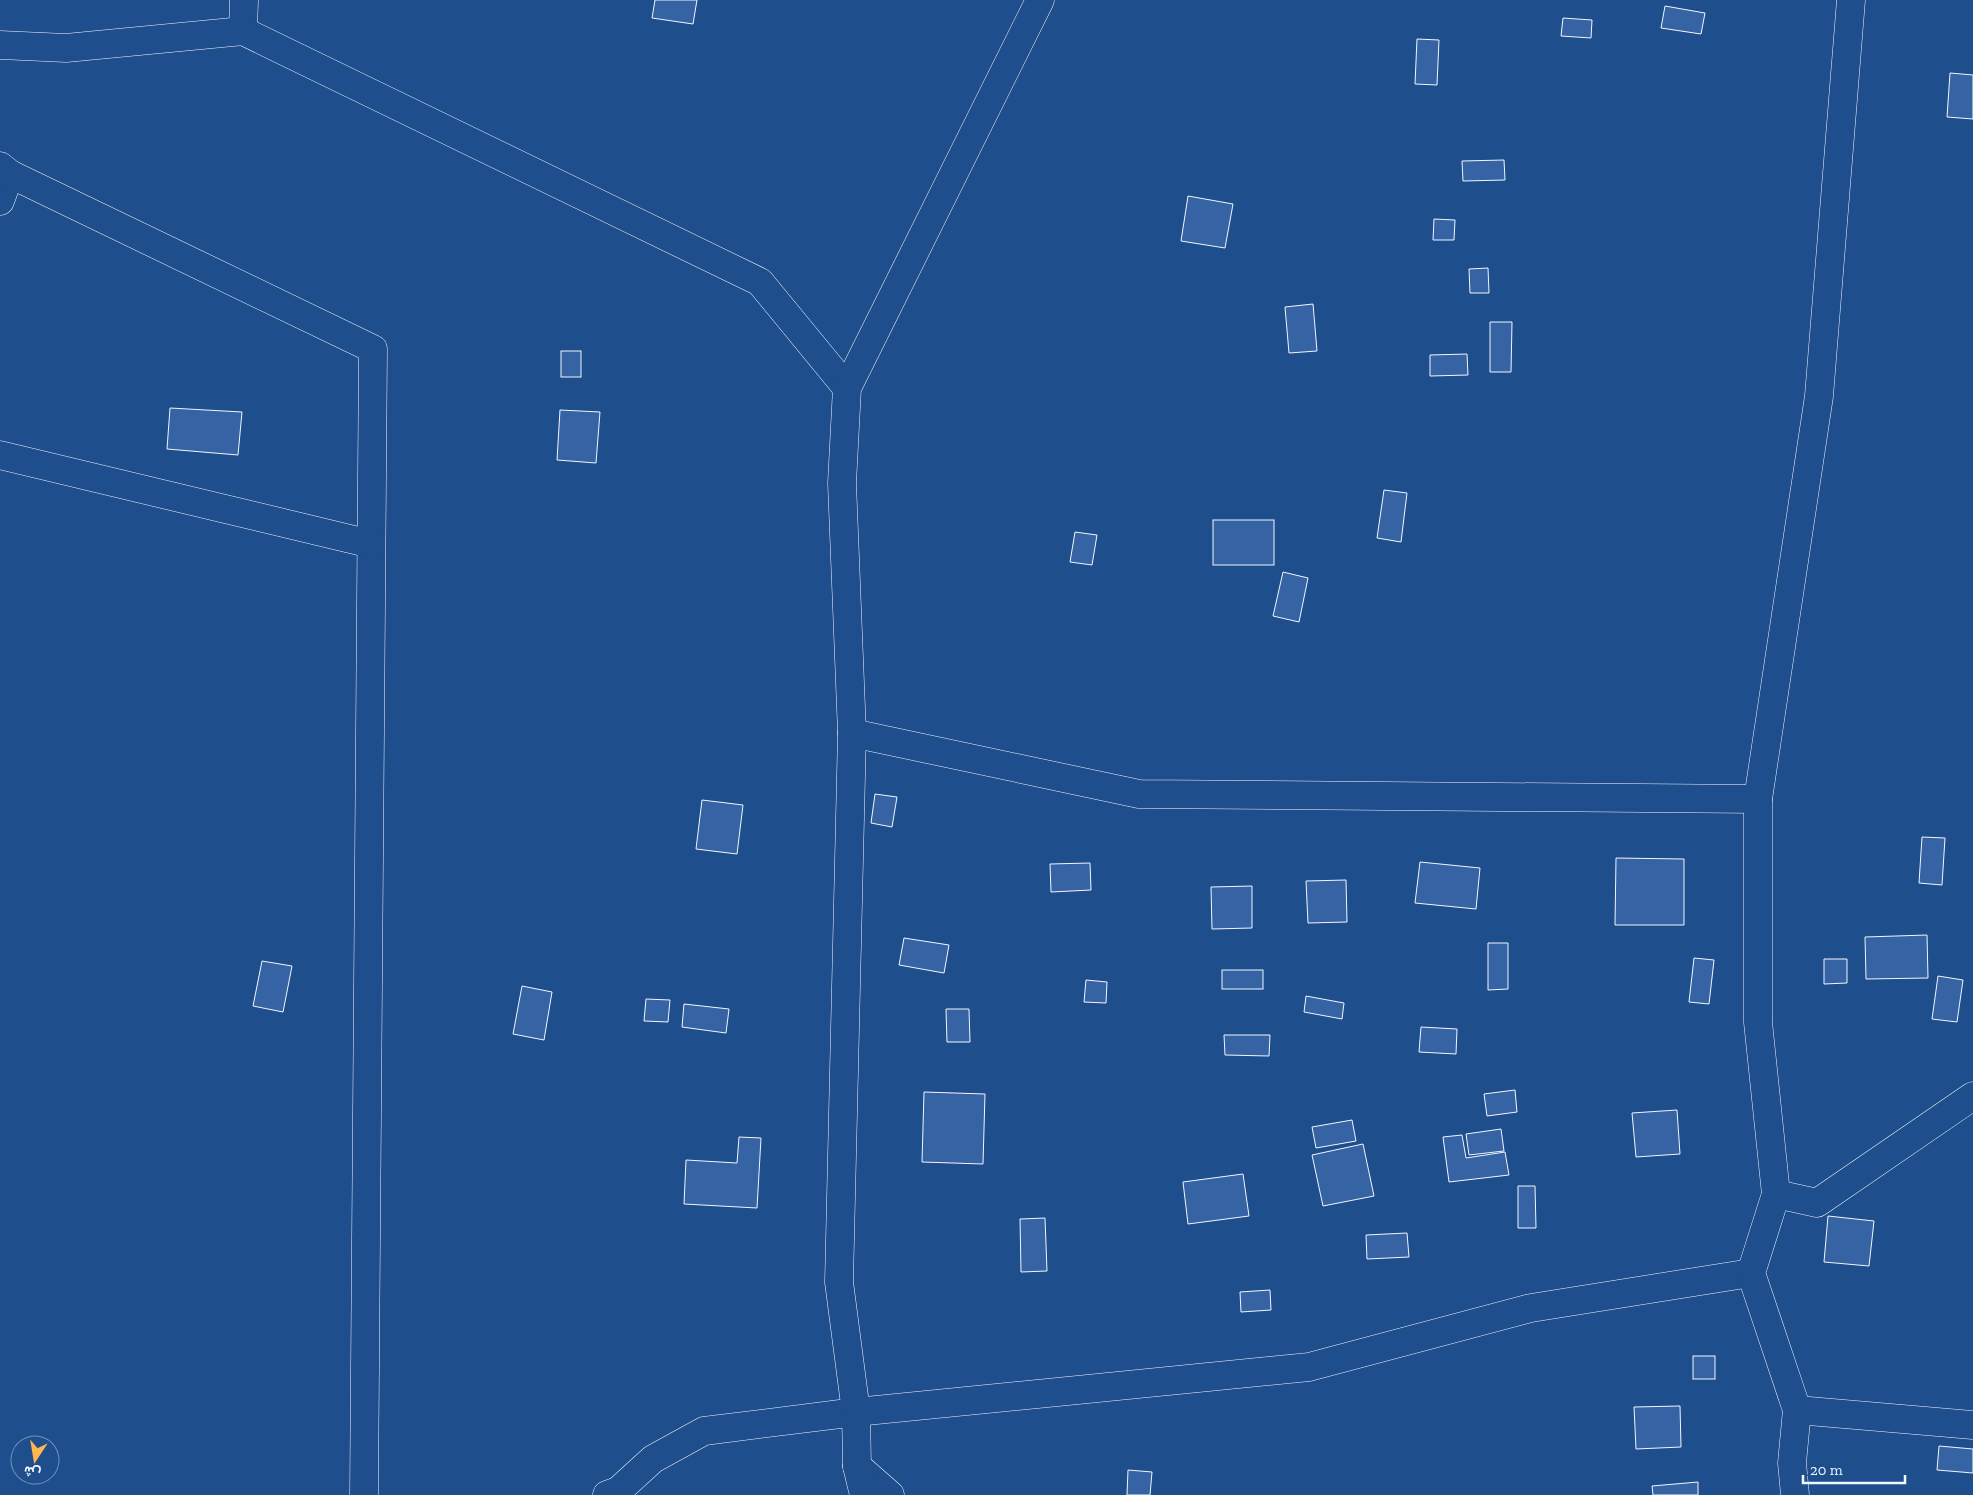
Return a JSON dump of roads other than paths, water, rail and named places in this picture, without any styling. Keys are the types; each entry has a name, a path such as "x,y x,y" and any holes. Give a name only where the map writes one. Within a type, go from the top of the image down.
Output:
{"street":[{"path":"243,31 244,0"},
{"path":"864,1495 857,1466 856,1412 839,1282 852,733 842,483 847,388 1040,0"},
{"path":"1795,1495 1792,1463 1797,1410 1750,1273 1776,1194 1758,1022 1758,799 1819,396 1851,0"},
{"path":"0,45 66,48 243,31 760,282 847,388"},
{"path":"0,201 5,170 373,349 364,1495"},
{"path":"0,455 371,544"},
{"path":"852,733 1139,794 1758,799"},
{"path":"1776,1194 1817,1203 1973,1096"},
{"path":"613,1494 652,1459 704,1431 856,1412 1309,1366 1531,1308 1750,1273"},
{"path":"1797,1410 1973,1426"},
{"path":"857,1466 890,1495"}]}
